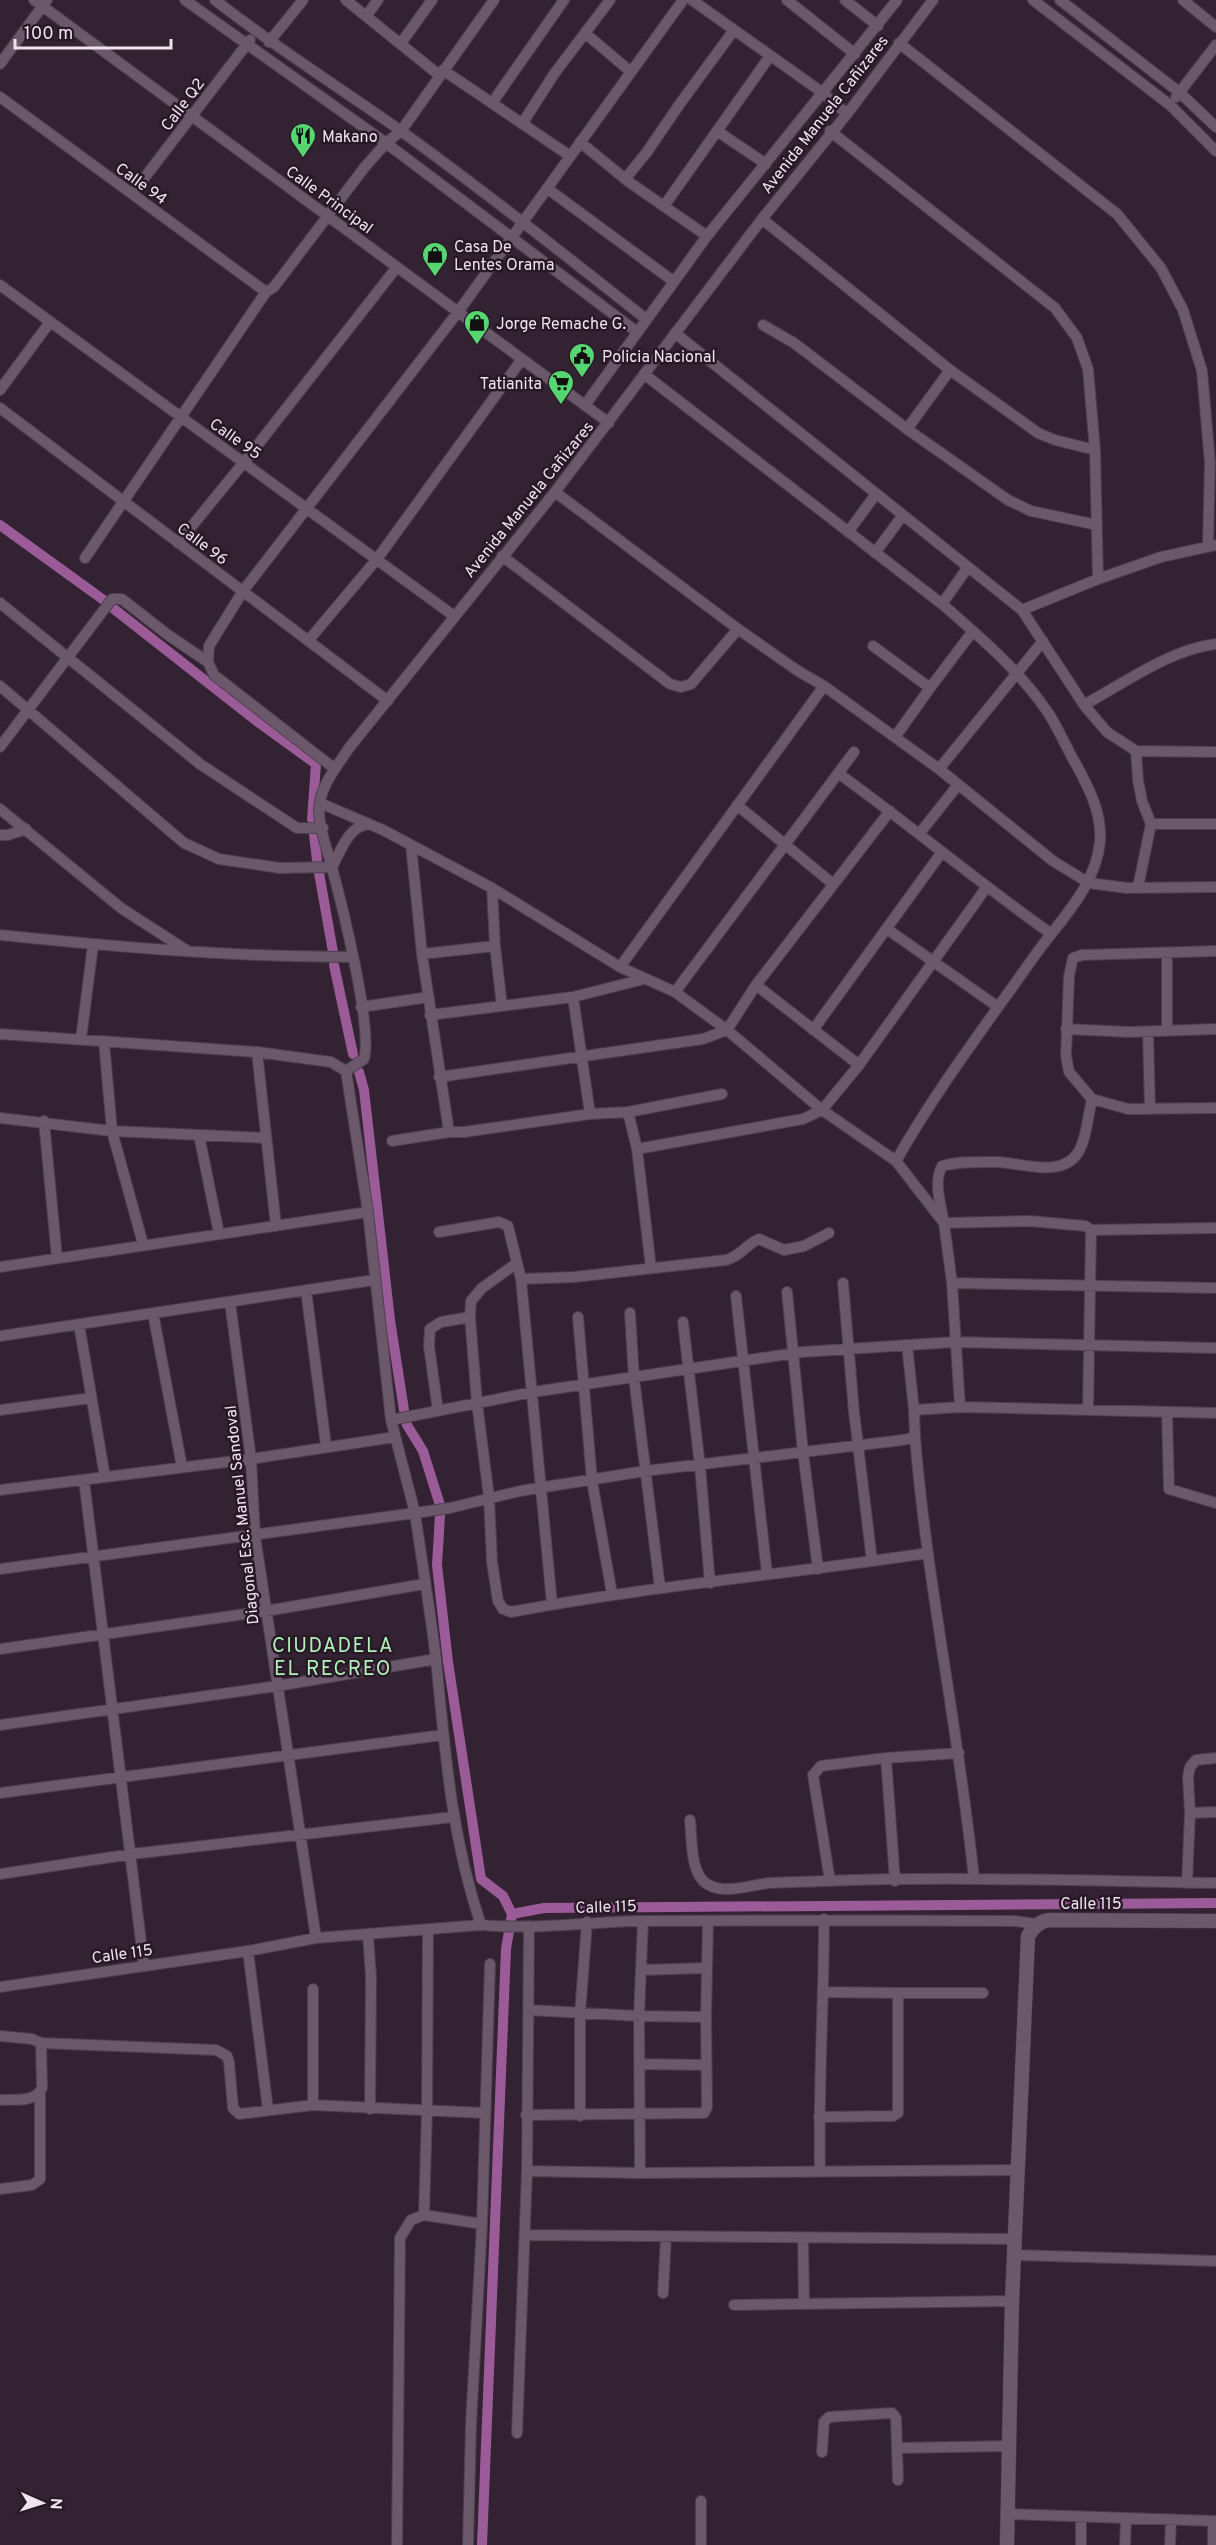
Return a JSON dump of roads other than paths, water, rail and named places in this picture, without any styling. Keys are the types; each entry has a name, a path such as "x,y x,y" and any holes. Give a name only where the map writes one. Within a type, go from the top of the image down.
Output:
{"street":[{"path":"185,0 386,143 637,332"},
{"path":"215,0 269,42 401,131 523,222 646,319"},
{"path":"269,42 303,0"},
{"path":"346,0 441,73 492,103 570,156"},
{"path":"367,15 378,0"},
{"path":"401,43 432,0"},
{"path":"85,558 266,292 274,287 327,215 386,143 401,131 494,0"},
{"path":"492,103 564,0"},
{"path":"522,124 554,74 610,0"},
{"path":"335,770 214,675 208,662 209,646 243,591 458,312 683,0"},
{"path":"692,0 825,95 843,111"},
{"path":"787,0 855,54"},
{"path":"845,0 878,26"},
{"path":"585,405 707,236 825,95 897,0"},
{"name":"Avenida Manuela Cañizares","path":"350,1069 364,1059 362,1007 322,828 320,803 324,786 349,748 609,423 843,111 933,0"},
{"path":"1033,0 1170,105 1216,151"},
{"path":"1060,0 1179,93 1216,127"},
{"path":"1183,0 1216,27"},
{"path":"0,64 41,2"},
{"name":"Calle Principal","path":"41,2 609,423"},
{"path":"624,178 647,152 734,30"},
{"name":"Calle Q2","path":"132,195 256,32"},
{"path":"585,33 631,72"},
{"path":"899,43 1117,214 1161,268 1183,310 1202,371 1210,463 1212,545 1161,557 1098,579 1022,610"},
{"path":"1170,105 1216,45"},
{"path":"664,206 770,56"},
{"name":"Calle 94","path":"0,97 266,292"},
{"path":"830,131 1055,308 1077,338 1088,369 1095,450 1098,579"},
{"path":"717,132 766,165"},
{"path":"580,142 624,178 707,236"},
{"path":"548,189 673,281"},
{"path":"762,219 950,370 1038,433 1054,440 1095,450"},
{"path":"178,543 397,267"},
{"name":"Calle 95","path":"0,285 181,419 245,461 305,508 454,616"},
{"path":"0,390 51,322"},
{"path":"763,325 795,344 907,429 1008,500 1031,511 1097,525"},
{"path":"675,333 1022,610 1084,705 1107,732 1136,751 1216,752"},
{"path":"308,641 377,559 522,359"},
{"path":"907,429 950,370"},
{"path":"644,374 942,604 973,631 1018,675 1049,714 1093,798 1099,818 1100,844 1089,883 1050,933 998,1007 917,1124 896,1161"},
{"name":"Calle 96","path":"0,408 388,701"},
{"path":"555,492 738,629 798,671 824,686 939,769 1053,861 1089,883 1110,888 1216,887"},
{"path":"848,532 876,494"},
{"path":"875,553 903,515"},
{"path":"502,556 670,684 681,687 692,684 738,629"},
{"path":"942,604 968,567"},
{"path":"0,747 112,599 118,598 208,662"},
{"path":"0,603 200,764 297,828 322,828"},
{"path":"895,737 973,631"},
{"path":"939,769 1018,675 1043,641"},
{"path":"1084,705 1178,654 1216,644"},
{"path":"873,646 930,688"},
{"path":"0,686 184,843 219,859 280,868 332,867 353,832 360,825 369,824"},
{"path":"620,967 824,686"},
{"path":"1136,751 1142,801 1151,824 1138,887"},
{"path":"675,992 854,752"},
{"path":"838,773 890,811 986,888 1050,933"},
{"path":"919,834 958,785"},
{"path":"320,803 369,824 492,888 620,967 675,992 727,1030 822,1110 896,1161 944,1223"},
{"path":"737,805 833,884"},
{"path":"0,809 121,908 188,951"},
{"path":"439,1077 704,1039 727,1030 756,985 890,811"},
{"path":"1151,824 1216,824"},
{"path":"0,835 26,830"},
{"path":"411,845 422,954 448,1132"},
{"path":"813,1030 942,852"},
{"path":"492,888 495,946 502,1006"},
{"path":"637,1149 803,1119 822,1110 859,1065 986,888"},
{"path":"887,929 998,1007"},
{"path":"0,935 93,945 188,951 315,958 352,957"},
{"path":"81,1039 93,945"},
{"path":"422,954 495,946"},
{"path":"1216,951 1082,955 1073,958 1069,976 1066,1029 1066,1056 1069,1072 1092,1099 1128,1109 1216,1108"},
{"path":"1167,953 1167,1031"},
{"path":"430,1015 573,997 645,980"},
{"path":"756,985 859,1065"},
{"path":"362,1007 429,997"},
{"path":"573,997 590,1114"},
{"path":"1066,1029 1148,1032 1216,1029"},
{"path":"1148,1032 1150,1109"},
{"path":"0,1034 257,1052 331,1062 350,1069 391,1420 415,1513 436,1659 453,1817 472,1898 481,1925"},
{"path":"104,1042 112,1131 143,1245"},
{"path":"257,1052 276,1226"},
{"path":"392,1141 590,1114 628,1112 722,1094"},
{"path":"960,1407 952,1283 938,1189 938,1173 942,1166 950,1164 998,1162 1038,1167 1061,1166 1080,1149 1092,1099"},
{"path":"628,1112 637,1149 651,1268"},
{"path":"0,1118 44,1121 112,1131 266,1138"},
{"path":"44,1121 57,1258"},
{"path":"199,1136 219,1234"},
{"path":"0,1267 368,1212"},
{"path":"944,1223 1030,1221 1085,1226 1091,1230 1216,1228"},
{"path":"439,1232 499,1222 508,1226 521,1279 552,1604"},
{"path":"1088,1410 1091,1230"},
{"path":"521,1279 573,1277 737,1257 753,1241 759,1239 784,1250 804,1246 829,1233"},
{"path":"517,1263 482,1288 471,1301 470,1317 477,1403 489,1497 492,1562 500,1605 511,1612 612,1594 928,1553"},
{"path":"0,1336 374,1280"},
{"path":"843,1283 858,1447 872,1562"},
{"path":"952,1283 1216,1288"},
{"path":"306,1290 326,1446"},
{"path":"787,1292 803,1452 818,1569"},
{"path":"736,1296 741,1361 767,1574"},
{"name":"Diagonal Esc. Manuel Sandoval","path":"230,1302 251,1459 255,1536 316,1938"},
{"path":"153,1313 182,1467"},
{"path":"630,1313 634,1378 660,1588"},
{"path":"438,1411 429,1346 430,1329 441,1322 470,1317"},
{"path":"578,1317 582,1386 592,1481 612,1594"},
{"path":"683,1322 700,1466 710,1583"},
{"path":"79,1324 105,1477"},
{"path":"391,1420 533,1392 794,1353 955,1342 1216,1347"},
{"path":"907,1345 920,1495 946,1684 959,1753 975,1879"},
{"path":"0,1410 91,1398"},
{"path":"914,1410 960,1407 1216,1413"},
{"path":"1167,1412 1169,1489 1216,1503"},
{"path":"0,1490 251,1459 395,1437"},
{"path":"0,1569 450,1508 489,1497 645,1471 858,1447 915,1437"},
{"path":"84,1480 132,1854 144,1966"},
{"path":"0,1649 266,1611 424,1584"},
{"path":"0,1725 277,1686 436,1659"},
{"path":"0,1793 443,1734"},
{"path":"830,1881 813,1775 821,1766 886,1758 959,1753"},
{"path":"886,1758 895,1881"},
{"path":"1187,1883 1190,1767 1200,1759 1216,1758"},
{"path":"1190,1813 1216,1812"},
{"path":"0,1874 132,1854 453,1817"},
{"path":"690,1820 698,1874 705,1884 729,1889 770,1883 975,1879 1216,1883"},
{"path":"820,2171 819,2116 824,1992 824,1919"},
{"name":"Calle 115","path":"0,1987 248,1951 316,1938 481,1925 503,1927 587,1922 824,1919 1014,1921 1038,1924 1049,1920 1216,1921"},
{"path":"640,2173 639,2016 643,1921"},
{"path":"526,2115 704,2113 707,2107 708,1921"},
{"path":"580,2116 580,2014 587,1922"},
{"path":"1007,2545 1012,2301 1028,1936 1038,1924"},
{"path":"517,2433 527,2171 529,2010 525,1926"},
{"path":"424,2215 428,1930"},
{"path":"368,1935 371,1977 370,2109"},
{"path":"248,1951 268,2110"},
{"path":"468,2545 471,2424 482,2224 490,1964"},
{"path":"641,1970 707,1968"},
{"path":"313,1989 313,2105"},
{"path":"824,1992 983,1993"},
{"path":"819,2116 893,2116 898,2113 898,1993"},
{"path":"529,2010 580,2014 706,2017"},
{"path":"0,2036 32,2039 41,2043 216,2050 227,2056 236,2112 239,2114 313,2105 485,2113"},
{"path":"0,2189 32,2185 40,2179 41,2043"},
{"path":"639,2064 706,2065"},
{"path":"0,2100 35,2098 40,2094"},
{"path":"527,2171 640,2173 1019,2170"},
{"path":"397,2545 400,2238 411,2220 424,2215 482,2224"},
{"path":"525,2235 1015,2240"},
{"path":"663,2293 666,2237"},
{"path":"803,2238 804,2303"},
{"path":"1014,2255 1216,2261"},
{"path":"734,2305 1012,2301"},
{"path":"822,2452 824,2422 829,2417 892,2413 896,2418 898,2480"},
{"path":"898,2448 1009,2446"},
{"path":"701,2500 701,2545"},
{"path":"1007,2514 1214,2521 1213,2545"},
{"path":"1081,2518 1081,2545"},
{"path":"1125,2545 1126,2519"},
{"path":"1170,2545 1171,2520"}],"waterway":[{"path":"0,525 105,601"},
{"path":"114,609 258,722 316,764 312,819"},
{"path":"314,835 317,860"},
{"path":"319,873 333,952"},
{"path":"334,965 353,1054"},
{"path":"359,1072 364,1090 390,1320 404,1410"},
{"path":"406,1419 407,1425 423,1451 440,1505"},
{"path":"440,1515 437,1565 448,1662 481,1879 503,1896 512,1914"},
{"path":"482,2545 506,1949 512,1914 544,1908 1216,1903"}],"place":[{"name":"Makano","path":"303,159"},
{"name":"Casa De Lentes Orama","path":"435,278"},
{"name":"Jorge Remache G.","path":"477,346"},
{"name":"Policia Nacional","path":"582,379"},
{"name":"Tatianita","path":"561,406"}],"district":[{"name":"CIUDADELA EL RECREO","path":"333,1656"}]}
